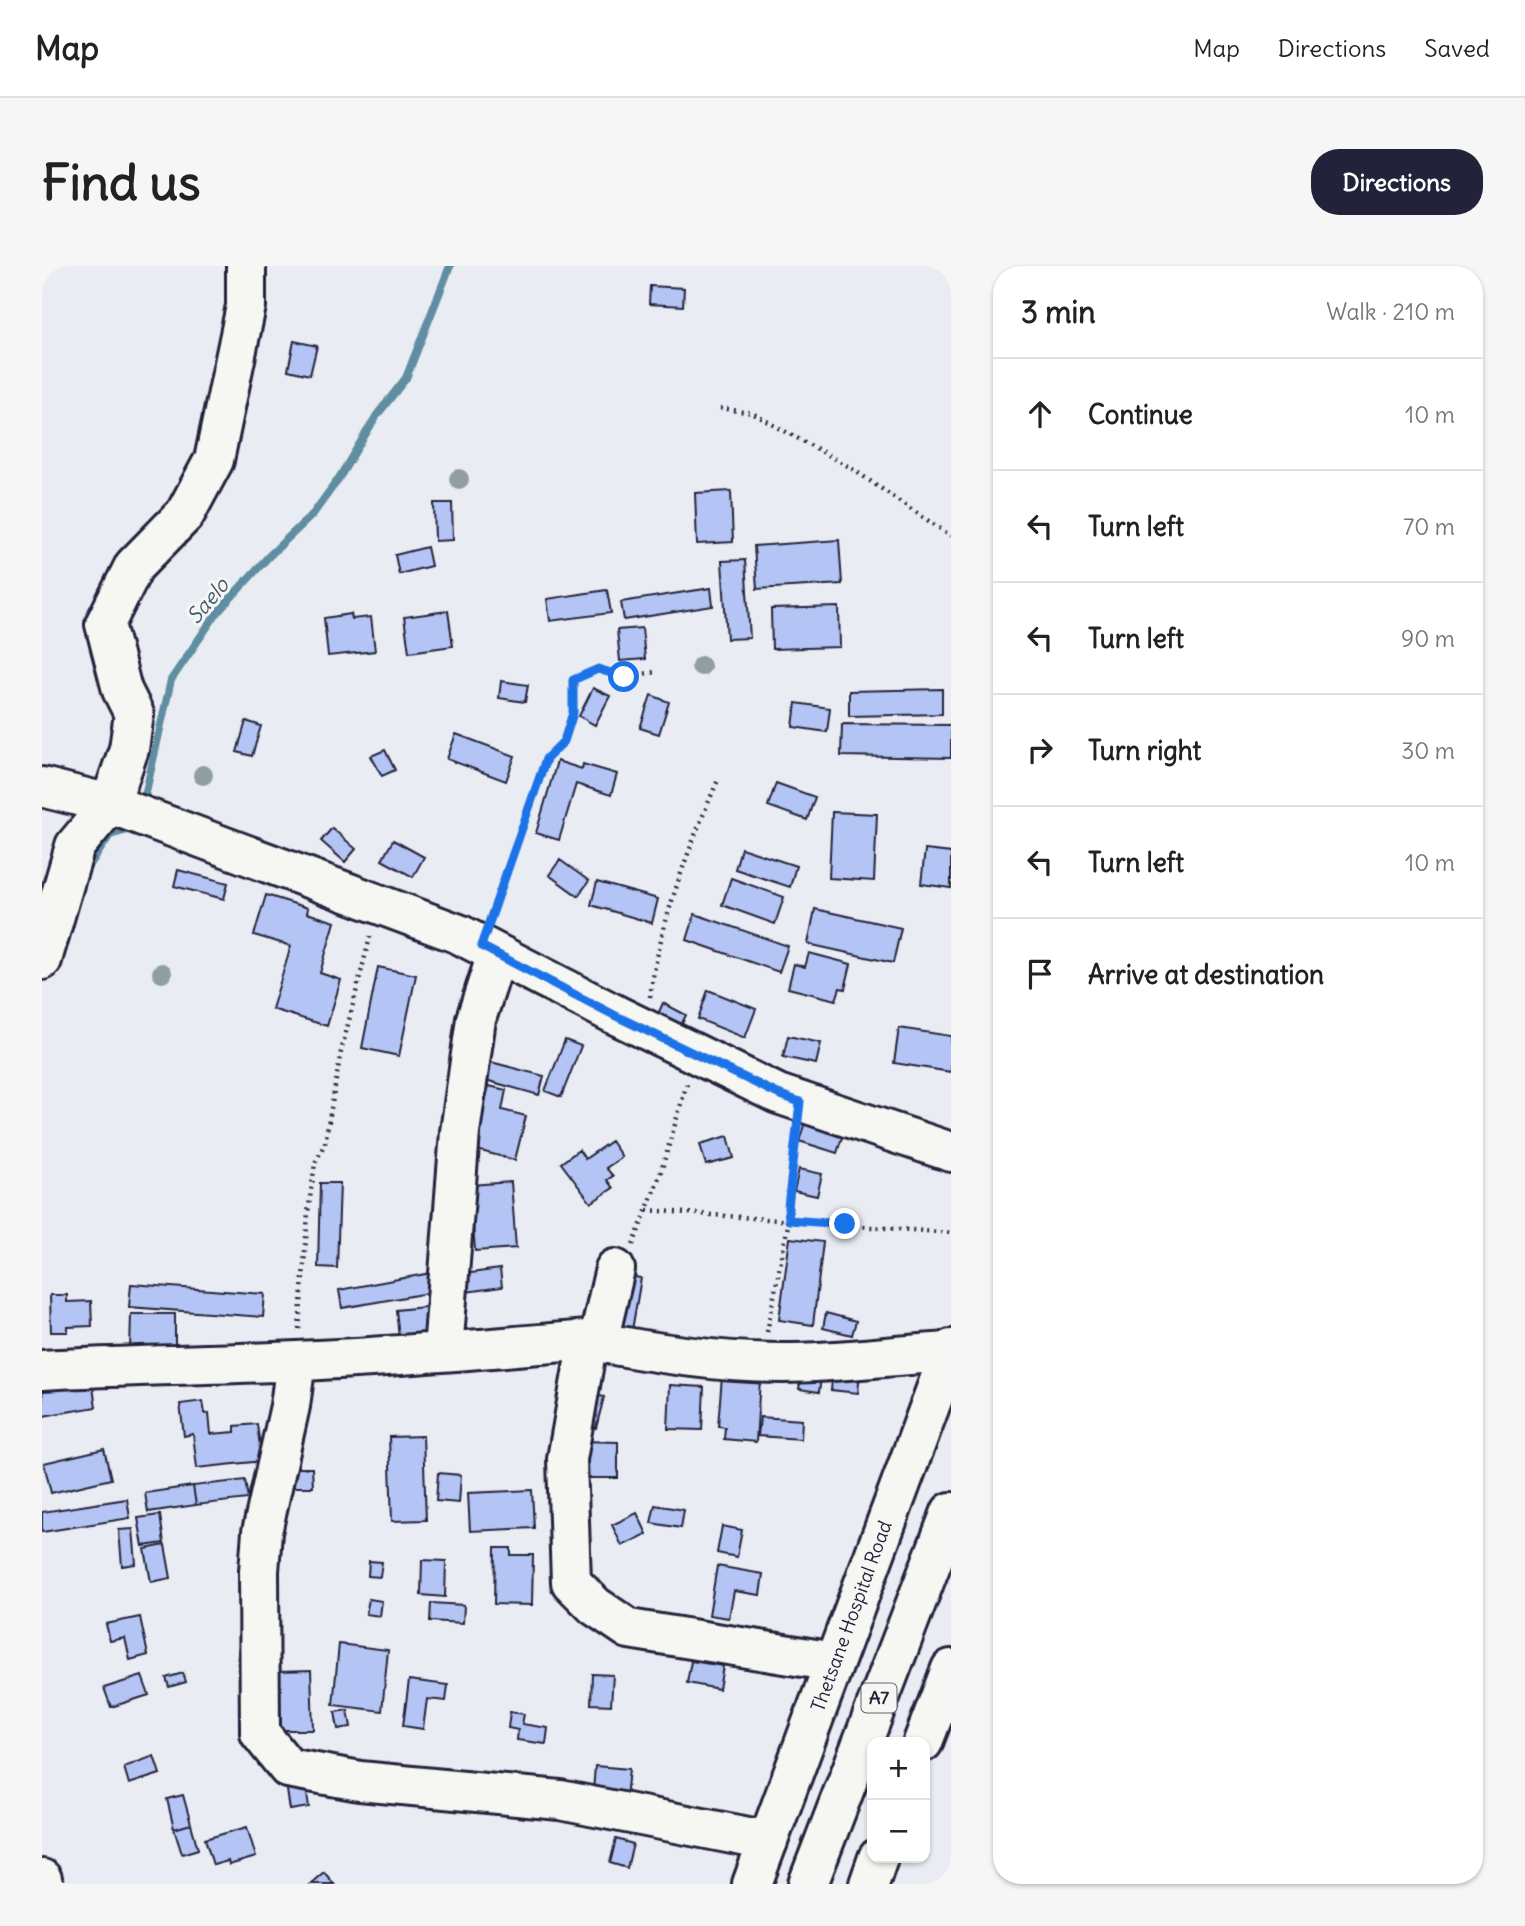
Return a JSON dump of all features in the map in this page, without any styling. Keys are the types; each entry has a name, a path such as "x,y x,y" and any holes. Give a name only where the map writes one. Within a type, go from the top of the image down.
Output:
{"street":[{"path":"42,960 75,846 110,804 129,749 134,714 122,690 105,624 134,566 185,514 214,460 246,306 246,266"},
{"path":"42,787 110,804 459,934 645,1030 778,1094 951,1152"},
{"path":"443,1351 460,1132 489,950"},
{"path":"615,1269 593,1341 567,1459 571,1582 594,1606 629,1629 834,1662"},
{"path":"42,1370 296,1361 593,1341 633,1350 726,1361 786,1363 951,1350"},
{"name":"Thetsane Hospital Road","path":"751,1884 951,1350"},
{"path":"296,1361 290,1406 262,1532 259,1572 260,1733 288,1768 360,1781 560,1800 768,1841"},
{"name":"A7","path":"808,1884 951,1512"},
{"path":"925,1737 951,1669"},
{"path":"869,1884 876,1863"}],"path":[{"path":"720,408 752,413 836,459 951,536"},
{"path":"489,950 546,759 564,741 573,713 573,680 598,669 624,677 655,672"},
{"path":"645,1030 652,978 664,925 703,814 718,780"},
{"path":"296,1361 308,1213 315,1163 325,1143 341,1052 377,904"},
{"path":"615,1269 622,1268 626,1261 647,1210 681,1110 695,1054"},
{"path":"763,1362 772,1300 789,1220 788,1207 800,1102"},
{"path":"647,1210 951,1233"}],"building":[{"path":"650,286 684,288 683,306 649,304"},
{"path":"294,341 317,346 310,375 288,370"},
{"path":"731,491 733,542 697,544 695,493"},
{"path":"434,503 452,503 453,540 435,541"},
{"path":"839,540 842,584 757,589 754,546"},
{"path":"427,547 431,566 399,574 395,555"},
{"path":"745,560 750,638 727,639 722,561"},
{"path":"711,588 713,606 624,620 621,602"},
{"path":"607,590 611,613 550,621 547,599"},
{"path":"839,607 840,647 772,649 771,609"},
{"path":"448,611 453,646 409,652 404,617"},
{"path":"351,614 352,619 371,617 375,651 328,656 324,618"},
{"path":"642,628 645,659 620,661 617,630"},
{"path":"501,681 528,685 525,702 499,698"},
{"path":"593,688 610,696 595,725 579,716"},
{"path":"942,689 942,714 849,716 849,691"},
{"path":"651,695 669,702 659,734 640,728"},
{"path":"796,703 830,708 827,732 793,727"},
{"path":"246,721 261,726 252,756 237,752"},
{"path":"842,724 951,725 951,758 841,756"},
{"path":"456,734 515,756 506,781 447,759"},
{"path":"385,750 395,770 382,776 371,756"},
{"path":"557,761 582,769 583,764 617,774 611,795 576,784 559,840 536,833"},
{"path":"776,783 815,797 807,820 768,806"},
{"path":"832,812 877,814 874,881 829,878"},
{"path":"332,828 356,849 345,862 321,841"},
{"path":"393,840 424,857 413,877 382,860"},
{"path":"741,848 796,866 790,887 735,869"},
{"path":"925,850 951,853 951,888 921,884"},
{"path":"560,860 589,881 578,896 549,875"},
{"path":"178,870 228,883 224,899 174,886"},
{"path":"731,878 784,897 775,924 722,905"},
{"path":"597,882 658,899 652,923 591,905"},
{"path":"266,895 308,908 307,913 335,922 320,973 341,980 327,1026 272,1009 291,946 254,935"},
{"path":"815,909 901,928 893,963 808,944"},
{"path":"695,914 788,946 779,972 687,940"},
{"path":"809,953 851,964 845,989 840,988 836,1000 788,988 794,964 805,967"},
{"path":"378,967 416,975 399,1056 362,1048"},
{"path":"708,990 756,1009 745,1038 698,1019"},
{"path":"663,1003 686,1015 678,1032 655,1021"},
{"path":"899,1028 951,1036 951,1072 894,1063"},
{"path":"788,1036 821,1043 816,1064 783,1057"},
{"path":"565,1040 581,1046 561,1097 545,1091"},
{"path":"487,1061 544,1076 539,1095 482,1079"},
{"path":"489,1086 506,1090 502,1110 526,1116 515,1160 473,1149"},
{"path":"805,1122 843,1134 837,1153 799,1141"},
{"path":"728,1136 734,1158 706,1165 700,1144"},
{"path":"611,1141 622,1157 606,1168 613,1176 607,1180 613,1188 591,1203 561,1163 579,1150 585,1159"},
{"path":"799,1169 822,1174 817,1196 794,1191"},
{"path":"511,1182 516,1248 475,1251 470,1185"},
{"path":"320,1183 340,1183 337,1268 318,1267"},
{"path":"790,1238 823,1242 813,1325 779,1320"},
{"path":"500,1269 502,1287 458,1293 456,1275"},
{"path":"431,1273 434,1292 342,1308 339,1290"},
{"path":"622,1275 641,1278 631,1336 611,1333"},
{"path":"131,1284 265,1294 263,1317 129,1307"},
{"path":"50,1295 67,1295 67,1302 91,1301 92,1326 68,1327 68,1332 51,1332"},
{"path":"434,1306 438,1343 400,1346 396,1310"},
{"path":"826,1313 856,1321 852,1335 823,1328"},
{"path":"131,1314 175,1314 175,1351 130,1351"},
{"path":"834,1360 861,1363 858,1393 831,1390"},
{"path":"91,1374 96,1407 43,1416 42,1381"},
{"path":"722,1376 760,1379 756,1442 724,1439 725,1427 718,1426"},
{"path":"801,1376 821,1378 819,1392 799,1389"},
{"path":"670,1385 704,1387 702,1430 668,1429"},
{"path":"587,1393 604,1397 596,1428 579,1424"},
{"path":"203,1401 205,1414 209,1413 211,1434 235,1432 235,1426 257,1424 262,1461 197,1468 193,1434 184,1436 180,1404"},
{"path":"760,1417 802,1420 801,1439 758,1436"},
{"path":"423,1436 426,1520 392,1521 389,1437"},
{"path":"580,1441 618,1442 618,1478 580,1478"},
{"path":"104,1449 111,1479 51,1493 44,1463"},
{"path":"291,1468 312,1468 313,1487 292,1487"},
{"path":"438,1473 461,1475 459,1503 436,1501"},
{"path":"245,1480 248,1499 196,1505 193,1486"},
{"path":"193,1486 196,1505 148,1512 145,1493"},
{"path":"532,1490 534,1528 470,1531 468,1493"},
{"path":"127,1499 130,1518 42,1532 42,1512"},
{"path":"655,1505 684,1510 681,1528 651,1523"},
{"path":"637,1513 647,1534 622,1546 612,1525"},
{"path":"160,1515 164,1543 143,1546 138,1518"},
{"path":"722,1526 742,1530 737,1557 717,1553"},
{"path":"133,1529 136,1564 122,1566 119,1530"},
{"path":"165,1545 171,1578 151,1582 145,1549"},
{"path":"495,1548 511,1548 511,1555 533,1555 532,1605 494,1604"},
{"path":"422,1560 446,1561 445,1597 421,1595"},
{"path":"369,1561 382,1562 380,1577 368,1576"},
{"path":"717,1566 763,1574 760,1595 734,1591 729,1618 709,1615"},
{"path":"369,1599 382,1601 380,1616 366,1614"},
{"path":"431,1603 464,1605 463,1623 430,1621"},
{"path":"140,1617 148,1655 130,1660 125,1638 110,1641 106,1624"},
{"path":"339,1644 388,1650 382,1711 333,1705"},
{"path":"691,1661 723,1666 719,1689 687,1683"},
{"path":"311,1670 313,1730 281,1730 279,1671"},
{"path":"183,1673 186,1682 169,1687 166,1678"},
{"path":"592,1674 613,1675 611,1705 591,1704"},
{"path":"142,1676 149,1695 111,1707 104,1688"},
{"path":"409,1680 448,1685 446,1701 427,1699 423,1729 403,1726"},
{"path":"348,1710 351,1727 338,1729 335,1712"},
{"path":"510,1712 524,1714 522,1724 548,1728 546,1744 517,1740 518,1730 508,1728"},
{"path":"154,1756 160,1774 129,1784 124,1767"},
{"path":"595,1766 629,1769 625,1808 592,1804"},
{"path":"304,1774 309,1807 290,1810 285,1777"},
{"path":"183,1795 191,1824 174,1829 167,1799"},
{"path":"191,1824 198,1849 182,1854 174,1829"},
{"path":"247,1827 256,1857 229,1865 228,1861 213,1865 205,1839"},
{"path":"616,1839 633,1844 627,1868 610,1863"},
{"path":"324,1872 334,1884 310,1884"}],"waterway":[{"name":"Saelo","path":"143,805 171,680 216,614 269,556 313,514 339,478 377,415 406,378 450,266"},
{"name":"Saelo","path":"85,872 110,835 134,826"}],"route":[{"path":"624,677 598,669 573,680 573,713 564,741 546,759 481,946 616,1016 800,1102 788,1207 789,1220 845,1224"}]}
